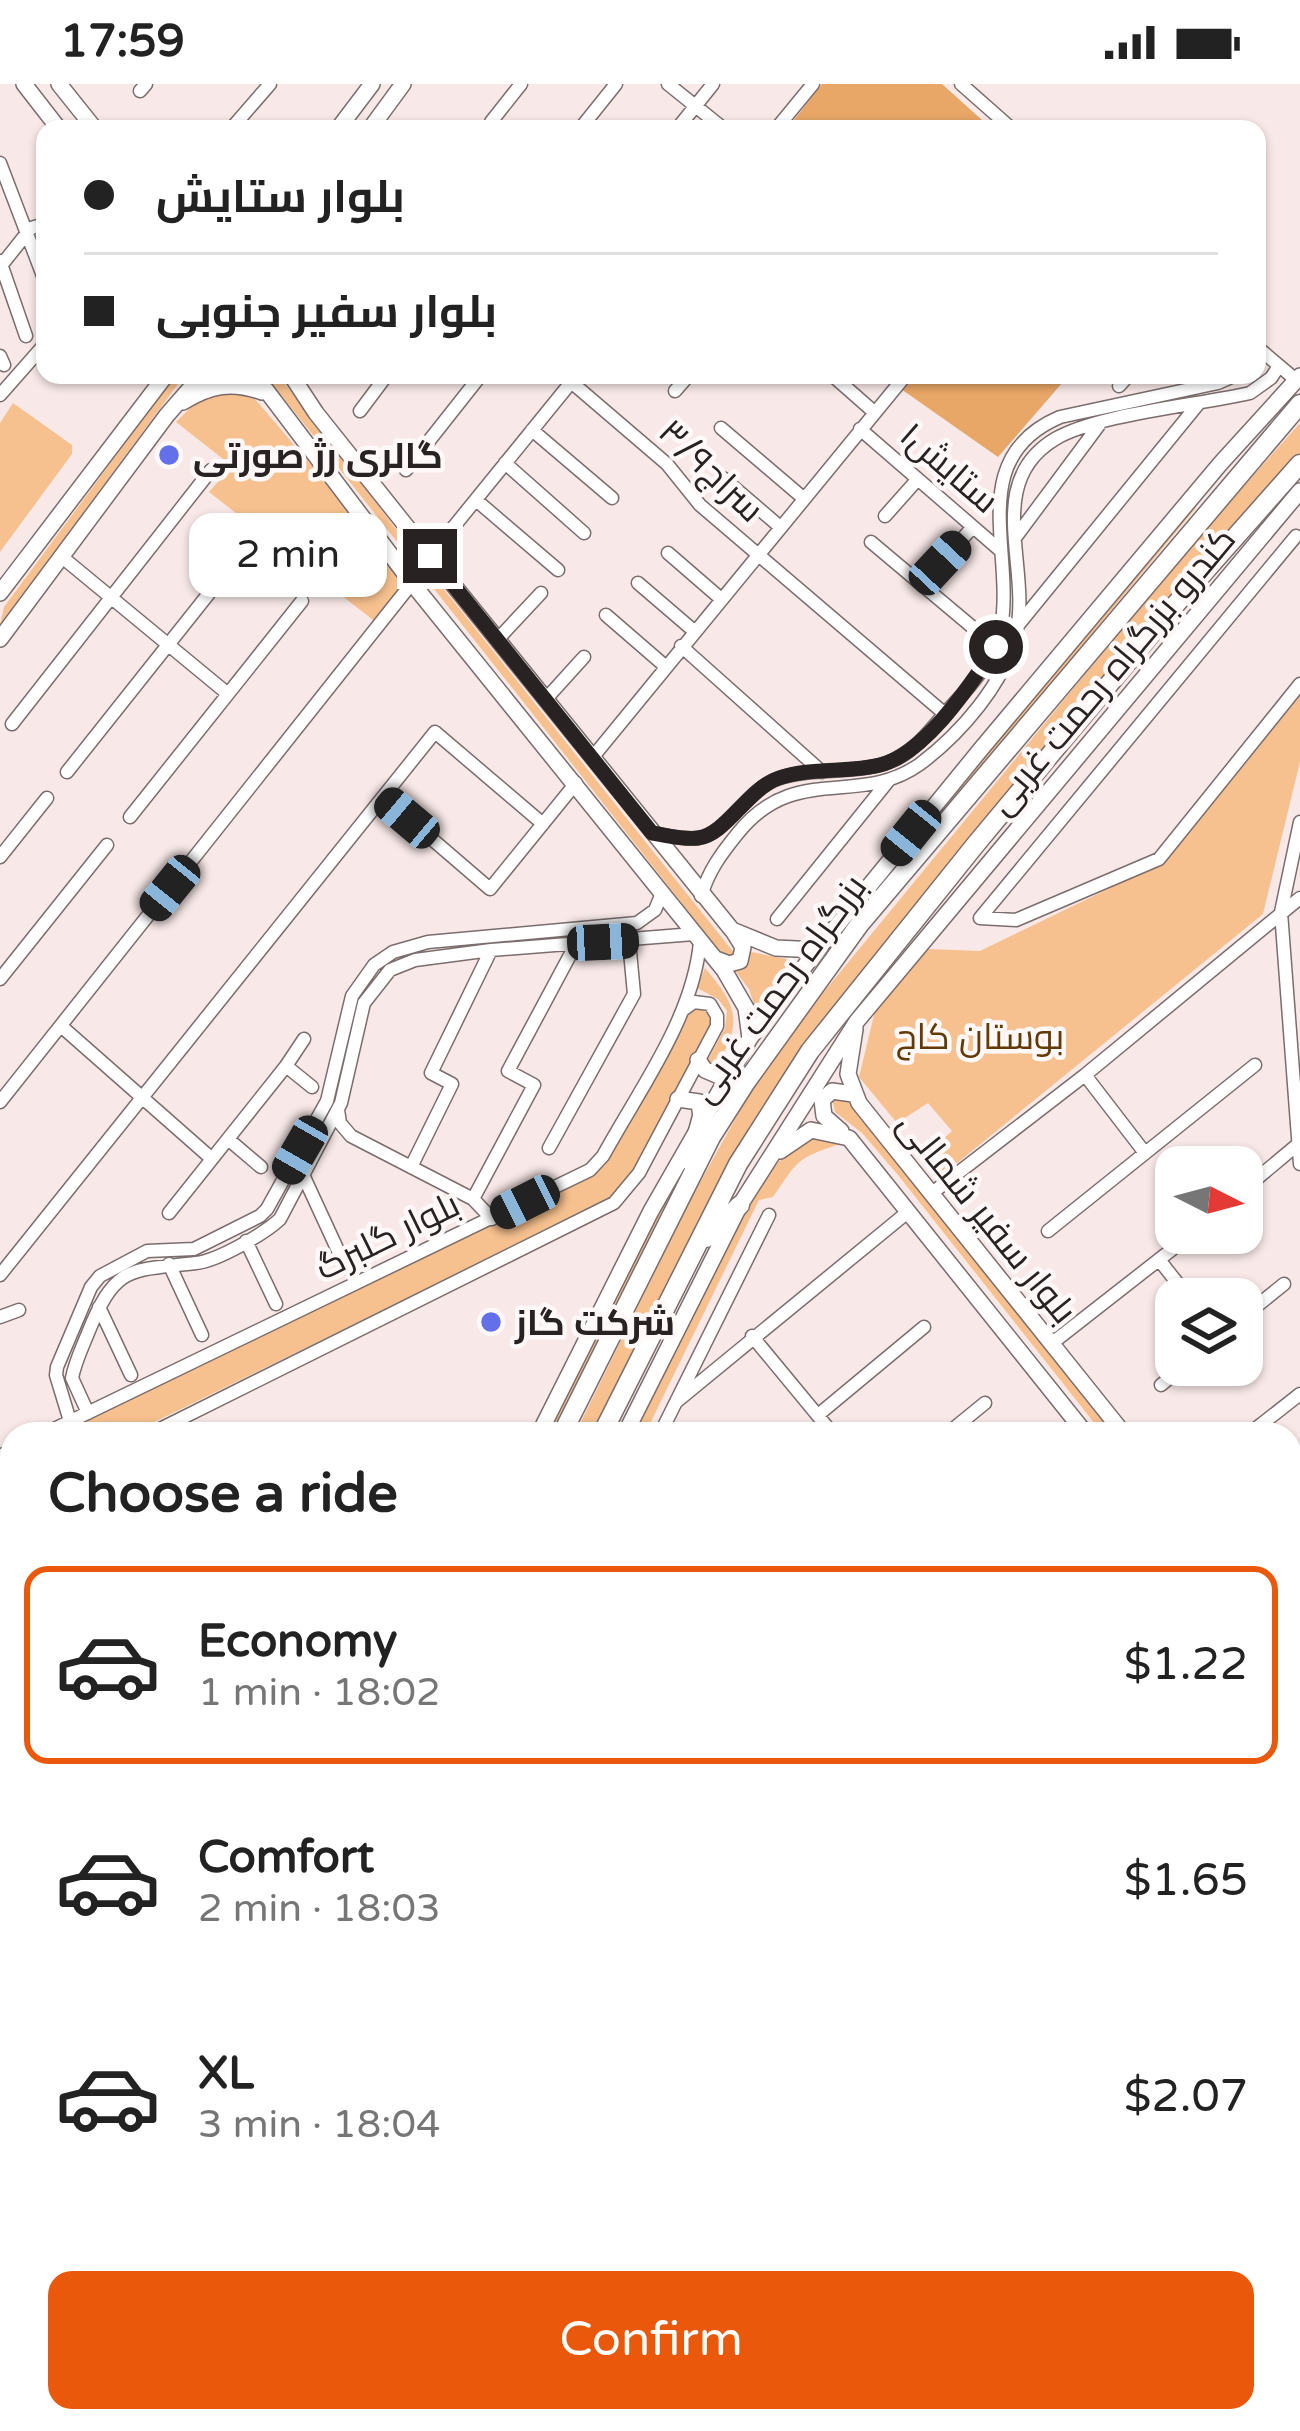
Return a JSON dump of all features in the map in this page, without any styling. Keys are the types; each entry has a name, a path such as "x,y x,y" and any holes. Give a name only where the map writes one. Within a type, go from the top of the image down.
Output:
{"highway":[{"name":"بزرگراه رحمت غربی","path":"568,1422 711,1137 746,1082 859,925 1300,404"},
{"name":"بزرگراه رحمت غربی","path":"608,1422 749,1144 797,1069 1174,605 1300,464"},
{"path":"677,1207 701,1120"},
{"path":"694,1250 740,1205"}],"main road":[{"path":"24,84 52,120"},
{"path":"59,84 88,120"},
{"path":"345,120 372,84"},
{"path":"377,120 403,84"},
{"name":"کندرو بزرگراه رحمت غربی","path":"545,1422 701,1120 750,1038 892,856 1220,464 1298,378"},
{"path":"0,593 159,384"},
{"path":"0,639 194,384"},
{"path":"297,384 743,947 740,961 729,964 713,957"},
{"path":"167,415 203,390 224,385 268,389 412,583 713,957 741,995 750,1038"},
{"path":"1196,523 1220,464"},
{"name":"کندرو بزرگراه رحمت غربی","path":"631,1422 740,1205 857,1022 1300,490"},
{"path":"892,856 946,825"},
{"path":"957,901 976,844"},
{"path":"732,930 776,948 817,950"},
{"name":"بلوار سفیر شمالی","path":"857,1022 848,1074 853,1094 1114,1422"},
{"path":"698,1060 719,1076 730,1070"},
{"path":"848,1138 824,1116 822,1100 832,1091 853,1094"},
{"path":"678,1099 699,1102 701,1120"},
{"name":"بلوار سفیر شمالی","path":"765,1165 811,1130 848,1138 1076,1422"}],"street":[{"path":"239,120 270,84"},
{"path":"493,120 521,84"},
{"path":"587,120 616,84"},
{"path":"668,84 713,120"},
{"path":"684,120 713,84"},
{"path":"783,120 813,84"},
{"path":"961,84 1002,120"},
{"path":"0,163 36,259"},
{"path":"26,336 0,264 36,229"},
{"path":"0,395 36,354"},
{"path":"1266,354 1298,378"},
{"path":"1266,378 1279,366"},
{"path":"360,410 380,384"},
{"path":"406,470 474,384"},
{"path":"430,556 565,384"},
{"name":"سراج۳/۹","path":"578,384 667,464 700,505 945,714"},
{"path":"675,391 681,384"},
{"path":"842,384 874,412"},
{"path":"592,758 898,384"},
{"path":"652,833 711,835 760,788 778,778 878,766 912,749 996,647 1002,610 999,491 1020,446 1040,427 1085,410 1213,384"},
{"path":"1218,384 1221,399"},
{"path":"1250,393 1260,384"},
{"path":"1018,625 1016,485 1030,459 1064,434 1250,393 1265,395 1265,413"},
{"path":"701,896 710,868 752,816 781,796 890,779 920,764 940,746 1001,674 1018,625 1199,403"},
{"path":"1015,538 1100,424"},
{"path":"721,428 802,497"},
{"name":"ستایش۱","path":"860,429 1000,551"},
{"path":"532,430 612,498"},
{"path":"505,463 584,533"},
{"path":"12,724 211,470"},
{"path":"723,478 778,526"},
{"path":"885,516 917,480"},
{"path":"476,500 558,570"},
{"path":"940,563 972,528"},
{"path":"980,918 1296,536"},
{"path":"871,542 996,647"},
{"path":"68,772 242,553"},
{"path":"668,553 720,598"},
{"path":"62,557 228,694"},
{"path":"0,1102 412,583"},
{"path":"638,583 694,631"},
{"path":"498,640 541,593"},
{"path":"130,817 302,601"},
{"path":"606,615 665,666"},
{"path":"1185,627 1206,644"},
{"path":"681,646 822,772"},
{"path":"545,700 584,657"},
{"path":"985,663 1001,674"},
{"path":"957,901 980,918 1016,920 1159,859 1300,684"},
{"path":"0,1275 435,732 543,824"},
{"path":"777,919 890,779"},
{"path":"382,797 490,889 576,783"},
{"path":"0,857 47,798"},
{"path":"1300,822 1281,912 1298,1080 1300,1164"},
{"path":"722,824 728,836 735,837"},
{"path":"2,972 107,845"},
{"path":"70,1421 57,1367 91,1287 100,1276 148,1251 194,1249 267,1209 327,1101 352,996 374,965 393,952 428,942 638,923 655,910 662,892"},
{"path":"932,1193 1085,1075 1300,898"},
{"path":"549,1148 634,994 636,940 647,931 638,923"},
{"path":"88,1413 74,1368 99,1306 118,1280 147,1266 204,1262 280,1219 338,1110 364,1003 390,970 415,960 490,950 697,938"},
{"name":"بلوار گلبرگ","path":"70,1421 492,1219 597,1163 682,1011 698,964 697,938"},
{"path":"473,1199 534,1084 508,1071 576,944"},
{"path":"411,1166 452,1084 431,1073 490,950"},
{"path":"1285,960 1300,954"},
{"name":"بلوار گلبرگ","path":"174,1422 614,1203 639,1173 717,1026 717,1016 703,1001 682,1011"},
{"path":"61,1026 212,1159"},
{"path":"169,1214 304,1039"},
{"path":"1048,1231 1256,1065"},
{"path":"286,1066 312,1087"},
{"path":"1085,1075 1145,1153"},
{"path":"338,1110 340,1123 351,1136 473,1199 492,1219"},
{"path":"228,1139 261,1167"},
{"path":"1263,1173 1297,1145"},
{"path":"304,1177 346,1268"},
{"path":"676,1402 909,1211"},
{"path":"666,1422 769,1215"},
{"path":"246,1241 276,1304"},
{"path":"1051,1344 1168,1254"},
{"path":"1160,1261 1173,1278"},
{"path":"169,1264 202,1335"},
{"path":"1263,1301 1284,1284"},
{"path":"99,1306 131,1375"},
{"path":"0,1317 19,1310"},
{"path":"818,1415 924,1328"},
{"path":"752,1336 824,1422"},
{"path":"61,1390 71,1396 76,1385"},
{"path":"1265,1422 1300,1394"},
{"path":"962,1422 985,1403"}],"green space":[{"path":"169,384 178,384 0,625 4,607"},
{"path":"273,384 285,384 735,954 732,958 718,949"},
{"path":"216,393 255,399 412,583 382,627 209,492 232,466 176,422 197,401"},
{"path":"13,403 72,445 72,454 0,552 0,423"},
{"path":"1300,423 1300,452 1166,604 820,1024 790,1068 601,1422 581,1422 690,1200 751,1091 809,1010 1188,549"},
{"path":"1197,499 1195,509 930,830 919,835"},
{"name":"بوستان کاج","path":"1300,696 1300,762 1263,914 940,1177 924,1156 952,1131 928,1103 897,1123 859,1077 875,1011 928,949 980,951 1166,861"},
{"path":"746,951 797,961 757,1014 749,989 734,969"},
{"path":"705,968 724,992 733,1014 726,1049 711,1066 708,1060 725,1028 727,1011 718,999 697,988"},
{"path":"698,1007 711,1015 713,1023 635,1170 612,1198 155,1422 84,1422 581,1182 597,1169 685,1014"},
{"path":"844,1095 1107,1422 1094,1422 898,1175 862,1133 835,1112 832,1099"},
{"path":"819,1137 840,1144 806,1158 773,1197 759,1200 651,1422 635,1422 766,1173 800,1143"},
{"path":"680,1170 675,1189 560,1422 555,1422"}],"shaded area":[{"path":"822,84 942,84 982,120 794,120"},
{"path":"905,384 1061,384 998,457 901,389"}],"place":[{"name":"گالری رژ صورتی","path":"169,455"},
{"name":"شرکت گاز","path":"491,1322"}],"route":[{"path":"430,556 652,833 711,835 742,801 778,778 896,760 968,689 996,647"}]}
